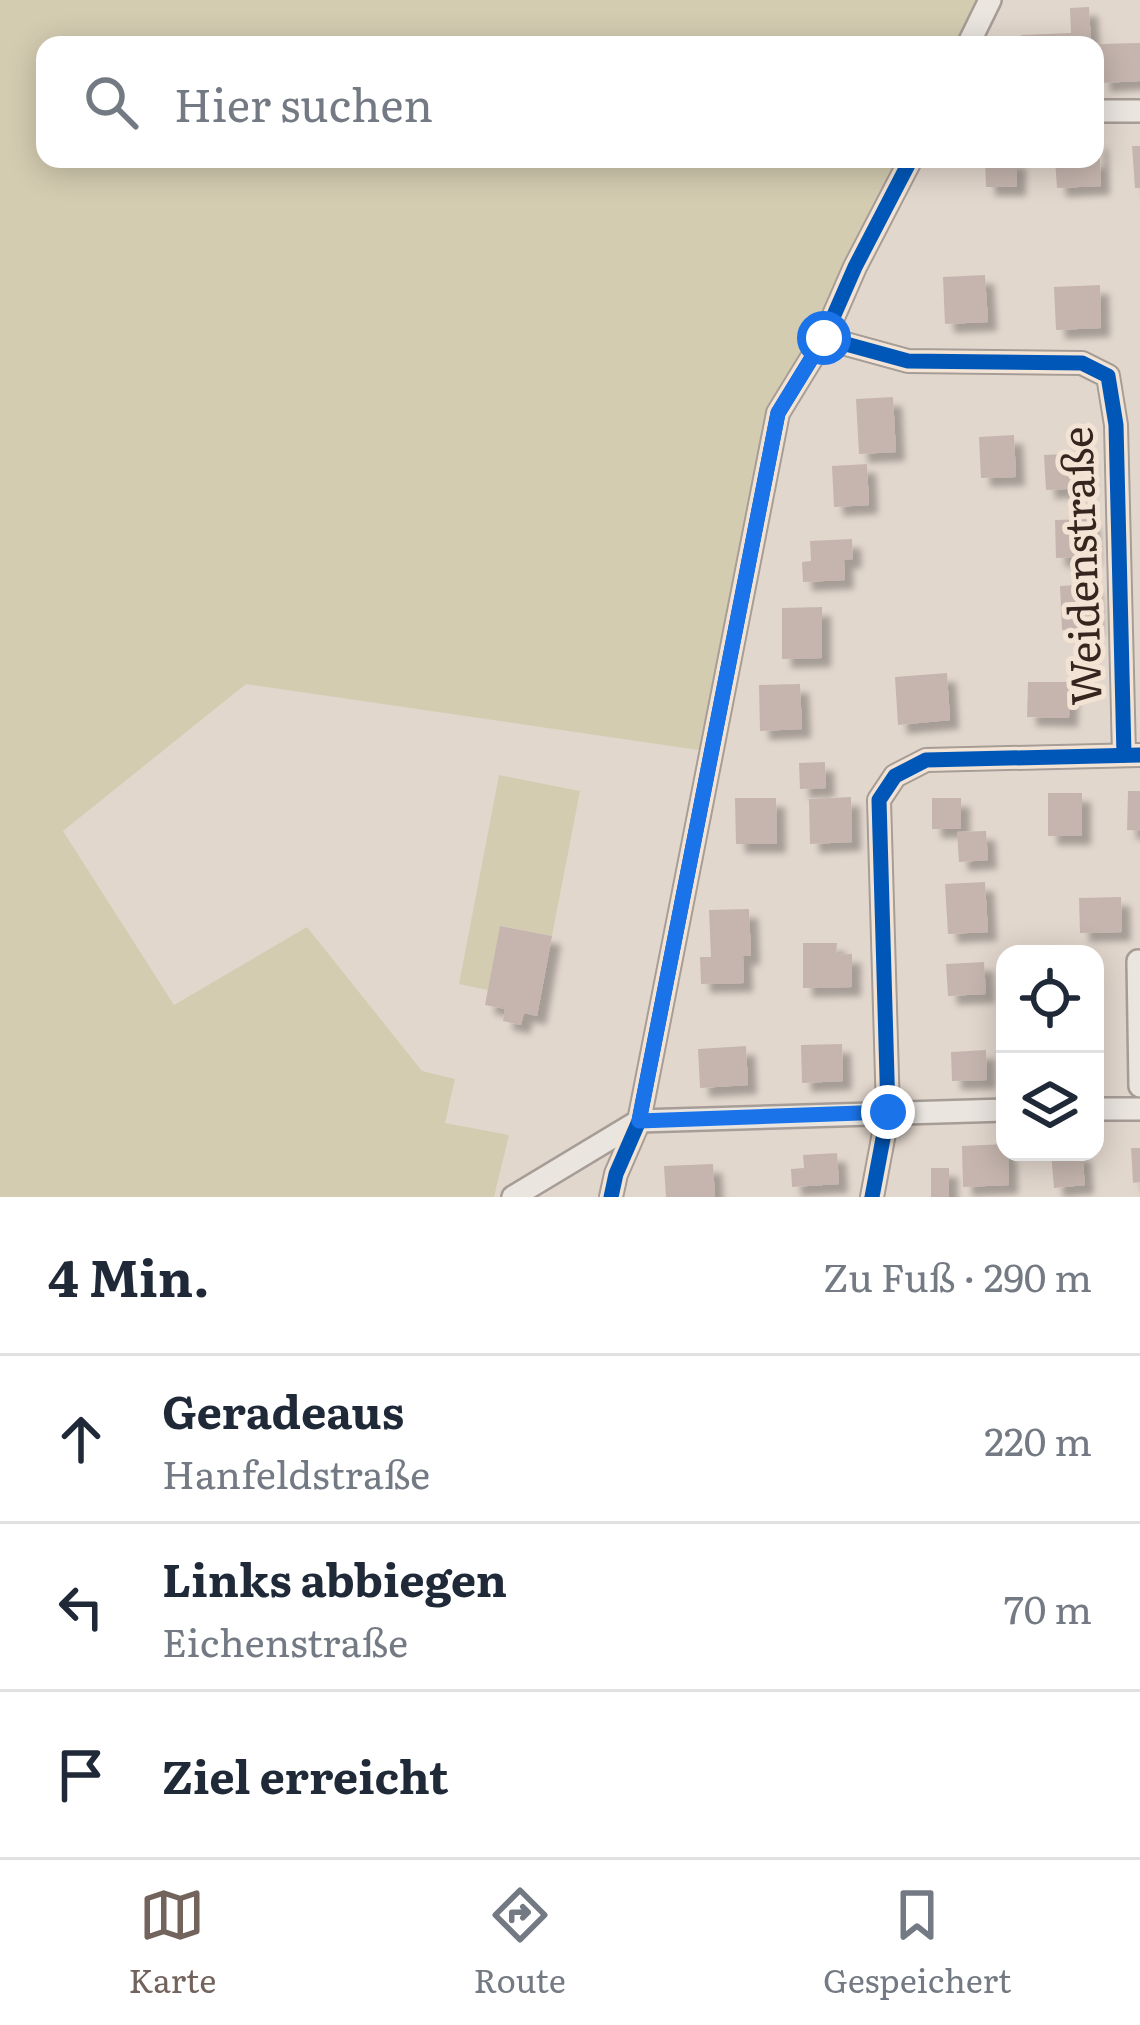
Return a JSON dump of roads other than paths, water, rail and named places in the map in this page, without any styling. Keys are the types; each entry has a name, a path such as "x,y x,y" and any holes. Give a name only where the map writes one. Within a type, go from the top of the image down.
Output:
{"street":[{"path":"972,36 990,0"},
{"path":"1104,112 1140,111"},
{"path":"611,1197 639,1121 778,413 824,338 906,168"},
{"name":"Weidenstraße","path":"824,338 908,361 1082,363 1108,376 1116,425 1132,755"},
{"path":"872,1197 888,1112 880,800 895,776 926,760 1132,755"},
{"path":"1138,961 1140,1086"},
{"path":"1104,1109 1140,1108"},
{"path":"512,1197 639,1121 996,1110"}]}
